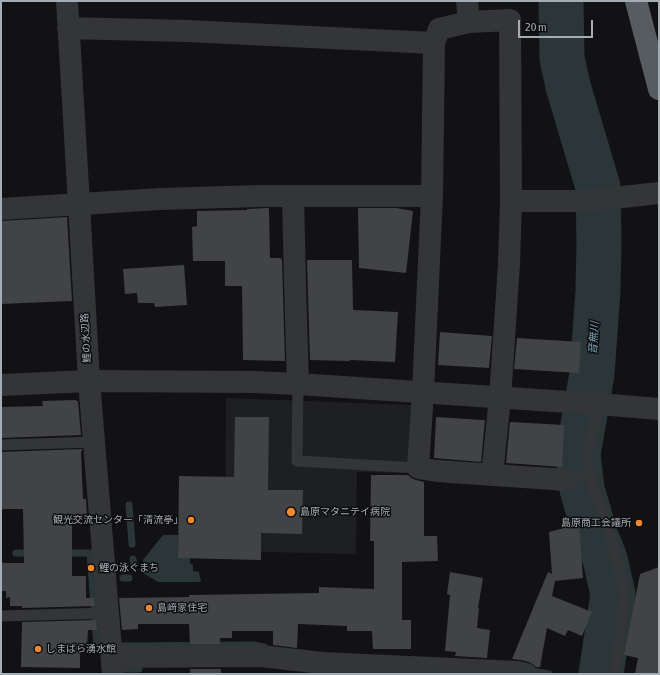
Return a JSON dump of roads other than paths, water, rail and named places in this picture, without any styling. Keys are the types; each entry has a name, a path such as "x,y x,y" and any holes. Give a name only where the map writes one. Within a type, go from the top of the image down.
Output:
{"highway":[{"path":"636,1 659,89"}],"street":[{"name":"鯉の水辺路","path":"67,1 89,380 112,665"},
{"path":"492,475 500,398 509,264 511,201 510,20 468,11 438,29 434,43 432,196 418,468 437,471 492,475 567,480"},
{"path":"68,28 187,31 434,43"},
{"path":"511,201 587,201 659,193"},
{"path":"1,209 160,199 293,196 432,196"},
{"path":"293,196 298,384"},
{"path":"1,384 89,380 254,382 423,392 659,409"},
{"path":"112,665 260,656 323,663 518,672 526,674"}],"lane":[{"path":"298,384 297,461 418,468"},
{"path":"599,404 587,455 589,474 612,542 624,590 615,674"},
{"path":"1,445 94,442"},
{"path":"567,480 589,474"},
{"path":"1,616 108,613"}],"waterway":[{"name":"音無川","path":"561,1 562,58 568,86 598,187 598,291 592,374 578,454 582,489 595,534 605,559 613,594 601,674"},
{"path":"129,505 132,544"},
{"path":"16,553 34,553"},
{"path":"64,553 90,553 94,606"},
{"path":"133,559 134,563"},
{"path":"123,578 129,578"},
{"path":"95,620 97,645 102,646"},
{"path":"118,646 253,645 264,647"},
{"path":"122,669 139,669"},
{"path":"527,670 549,674"}],"place":[{"name":"島原マタニテイ病院","path":"291,512"},
{"name":"観光交流センター「清流亭」","path":"191,520"},
{"name":"島原商工会議所","path":"639,523"},
{"name":"鯉の泳ぐまち","path":"91,568"},
{"name":"島﨑家住宅","path":"149,608"},
{"name":"しまばら湧水館","path":"38,649"}]}
